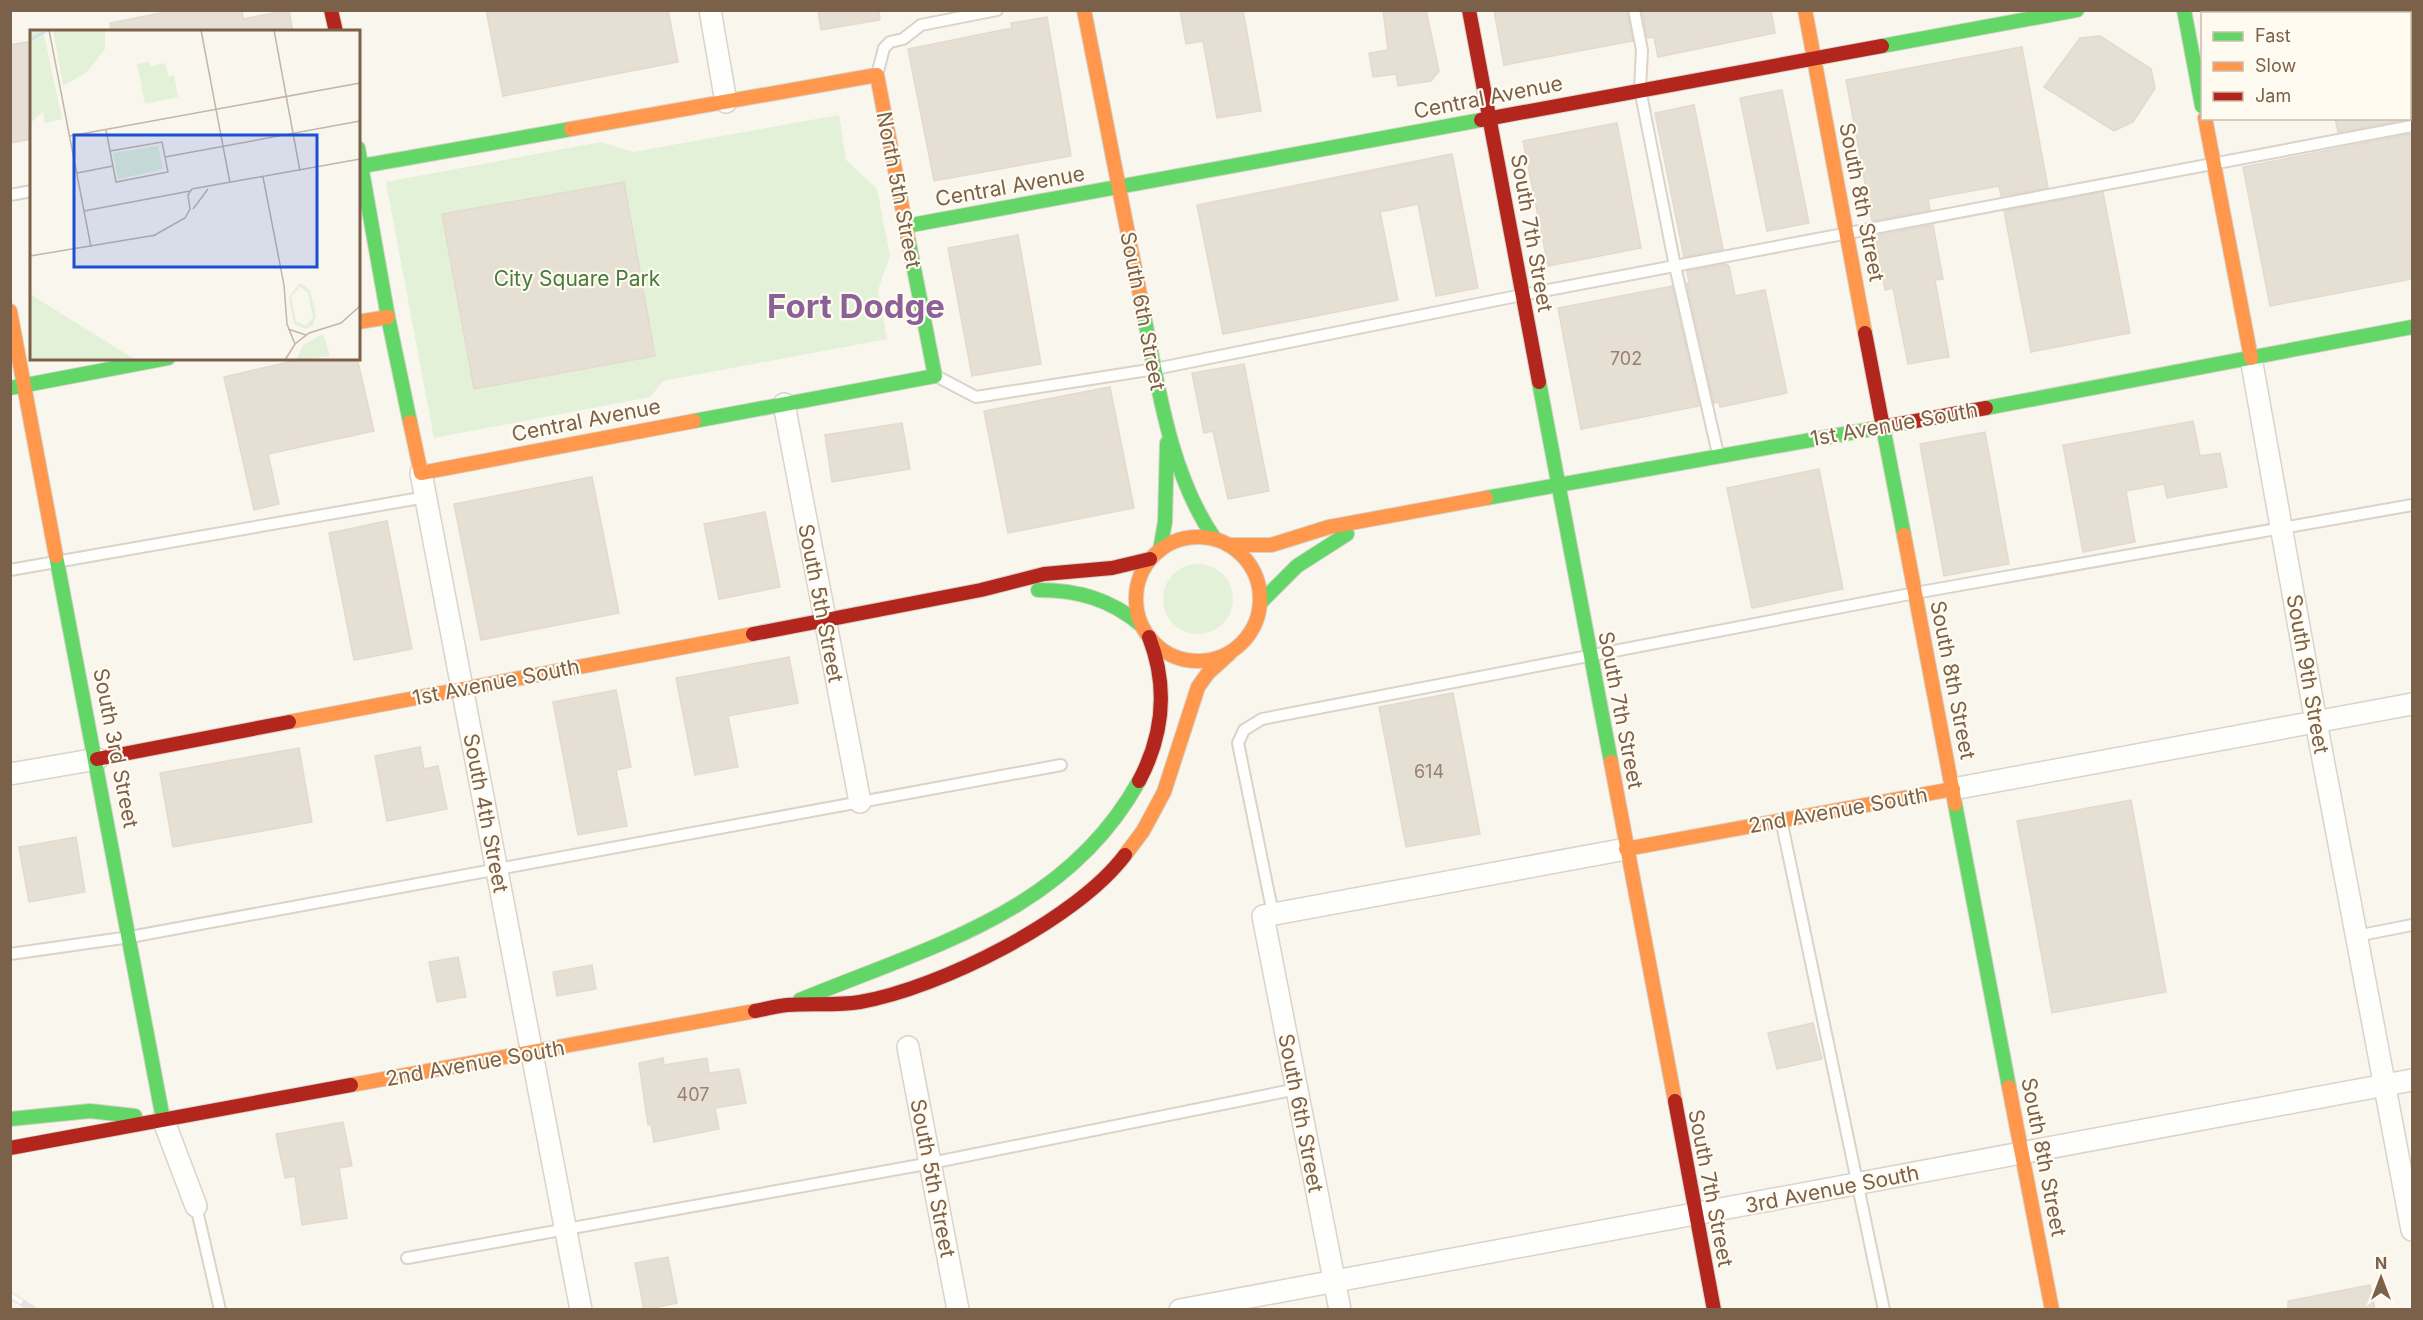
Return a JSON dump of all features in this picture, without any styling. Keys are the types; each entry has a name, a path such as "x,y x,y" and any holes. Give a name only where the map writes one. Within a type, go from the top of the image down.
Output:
{"main road":[{"path":"331,10 336,30"},
{"name":"South 6th Street","path":"1084,10 1167,434 1164,464 1168,515 1155,555"},
{"name":"South 7th Street","path":"1469,10 1694,1214 1714,1310"},
{"name":"South 8th Street","path":"1805,10 2052,1310"},
{"name":"Central Avenue","path":"906,226 2077,10"},
{"path":"2184,10 2201,101"},
{"path":"362,166 877,75"},
{"name":"North 5th Street","path":"877,75 935,376"},
{"name":"South 9th Street","path":"2205,120 2251,358"},
{"name":"South 4th Street","path":"360,157 388,317 421,473"},
{"name":"South 3rd Street","path":"10,311 17,387 59,561 163,1119"},
{"path":"360,322 388,317"},
{"name":"1st Avenue South","path":"1229,545 1271,545 1309,532 1557,484 1883,427 2412,327"},
{"path":"17,387 158,360"},
{"name":"Central Avenue","path":"421,473 935,376"},
{"name":"South 6th Street","path":"1167,434 1181,460 1197,514 1215,539"},
{"name":"1st Avenue South","path":"1261,602 1282,579 1316,551 1375,520"},
{"name":"1st Avenue South","path":"97,759 981,590 1044,574 1112,568 1155,555 1184,538 1215,539 1229,545 1250,564 1257,577 1261,602 1257,619 1249,636 1229,654 1210,660 1192,662 1166,653 1126,611 1094,596 1064,590 981,590"},
{"name":"1st Avenue South","path":"1141,625 1136,597 1138,583 1155,555"},
{"name":"2nd Avenue South","path":"787,1005 991,923 1041,893 1069,871 1120,812 1135,790 1152,752 1159,726 1162,692 1159,663 1149,637"},
{"name":"2nd Avenue South","path":"163,1119 787,1005 858,1003 921,984 1006,948 1048,924 1081,900 1119,864 1144,829 1167,785 1197,689 1209,672 1229,654"},
{"name":"2nd Avenue South","path":"1626,849 1953,789"},
{"path":"10,1119 90,1111 163,1119"},
{"path":"10,1148 163,1119"}],"street":[{"path":"710,10 726,102"},
{"name":"South 9th Street","path":"2251,358 2316,722 2412,1230"},
{"name":"South 5th Street","path":"784,404 823,620 860,802"},
{"name":"South 4th Street","path":"421,473 581,1310"},
{"name":"2nd Avenue South","path":"1953,789 2412,704"},
{"name":"1st Avenue South","path":"10,774 97,759"},
{"name":"2nd Avenue South","path":"1268,915 1626,849"},
{"name":"South 6th Street","path":"1268,915 1297,1089 1340,1310"},
{"name":"South 5th Street","path":"908,1047 958,1310"},
{"name":"3rd Avenue South","path":"1180,1310 2412,1080"},
{"path":"163,1119 196,1206"}],"lane":[{"path":"877,75 884,48 921,25 997,10"},
{"path":"1634,10 1642,50 1640,89 1675,266 1718,455"},
{"path":"935,376 976,397 1155,369 1522,295 2412,126"},
{"path":"10,195 30,191"},
{"path":"10,570 426,497"},
{"path":"1268,915 1238,743 1244,730 1262,719 1915,593 2412,505"},
{"path":"10,954 130,937 1061,765"},
{"path":"1781,820 1884,1310"},
{"path":"2356,936 2412,925"},
{"path":"407,1258 566,1231 931,1162 1297,1089"},
{"path":"196,1206 220,1310"}],"green space":[{"name":"City Square Park","path":"839,115 846,160 877,189 890,256 878,290 887,339 663,381 650,397 434,438 386,182 601,142 633,152"},
{"path":"1191,564 1205,564 1218,569 1228,579 1233,599 1228,619 1218,629 1205,634 1191,634 1178,629 1168,619 1163,606 1163,592 1168,579 1178,569"}],"building":[{"path":"175,10 242,10 243,19 289,10 293,30 111,30 110,23"},
{"path":"486,10 668,10 678,62 503,96"},
{"path":"818,10 879,10 880,20 821,30"},
{"path":"1180,10 1243,10 1261,111 1217,118 1203,41 1186,44"},
{"path":"1383,10 1426,10 1439,71 1431,81 1398,86 1396,74 1373,77 1369,53 1388,50"},
{"path":"1494,10 1627,10 1633,41 1504,65"},
{"path":"1642,10 1771,10 1775,33 1658,57 1654,37 1647,38"},
{"path":"1047,17 1071,156 934,181 908,49 1012,28 1011,23"},
{"path":"2100,36 2151,69 2155,88 2133,122 2114,131 2044,87 2080,38"},
{"path":"30,41 30,139 10,143 10,45"},
{"path":"2022,47 2048,188 2001,196 1999,186 1928,199 1930,210 1872,221 1846,80"},
{"path":"1782,90 1809,223 1767,231 1740,98"},
{"path":"1694,105 1723,249 1684,257 1655,113"},
{"path":"2335,120 2406,120 2338,132"},
{"path":"1617,123 1641,248 1548,266 1523,141"},
{"path":"2412,134 2412,279 2270,306 2243,167"},
{"path":"1452,154 1478,288 1436,296 1418,204 1380,212 1398,300 1223,334 1197,205"},
{"path":"624,182 655,356 474,389 442,214"},
{"path":"2103,192 2130,333 2031,352 2004,211"},
{"path":"1933,225 1943,279 1935,280 1949,357 1908,364 1893,288 1885,290 1875,236"},
{"path":"1018,235 1041,364 972,376 948,248"},
{"path":"1726,264 1729,266 1735,296 1765,290 1787,393 1720,407 1719,402 1714,403 1687,283 1689,283 1687,271"},
{"path":"1672,286 1699,406 1581,429 1558,308"},
{"path":"297,360 357,360 374,431 268,454 279,504 254,510 224,377"},
{"path":"1244,364 1269,491 1228,499 1213,431 1204,433 1192,373"},
{"path":"1110,387 1134,508 1008,533 984,411"},
{"path":"2193,421 2200,456 2220,453 2227,487 2167,498 2164,484 2126,491 2135,542 2083,552 2063,445"},
{"path":"902,423 910,469 832,482 825,435"},
{"path":"1985,432 2009,564 1944,576 1920,444"},
{"path":"1819,469 1843,589 1752,608 1727,488"},
{"path":"592,477 619,613 481,640 454,504"},
{"path":"765,512 780,587 719,599 704,524"},
{"path":"387,521 412,649 354,660 329,533"},
{"path":"789,657 798,703 728,716 738,767 695,775 676,678"},
{"path":"616,690 631,767 616,770 627,826 578,835 553,702"},
{"path":"1453,693 1480,834 1406,847 1379,707"},
{"path":"420,747 424,769 438,766 447,809 387,821 375,756"},
{"path":"299,748 312,822 173,847 160,773"},
{"path":"2131,800 2166,992 2052,1013 2017,821"},
{"path":"76,837 85,892 29,902 19,847"},
{"path":"458,957 466,997 437,1002 429,962"},
{"path":"592,965 596,989 557,996 553,972"},
{"path":"1813,1023 1822,1059 1777,1069 1768,1033"},
{"path":"663,1058 664,1065 707,1058 709,1073 739,1069 746,1103 715,1108 719,1129 654,1142 651,1124 648,1125 639,1063"},
{"path":"343,1122 352,1166 339,1168 347,1218 302,1225 295,1176 285,1178 276,1134"},
{"path":"668,1257 677,1303 644,1310 635,1263"},
{"path":"2370,1285 2375,1310 2288,1310 2288,1301"}],"railway":[{"path":"10,1295 34,1310"}],"traffic: fast":[{"path":"1882,46 2077,10"},
{"path":"2184,10 2201,101"},
{"path":"906,226 1481,120"},
{"path":"362,166 571,129"},
{"path":"360,159 388,317 410,422"},
{"path":"694,421 935,376 908,238"},
{"path":"1143,310 1161,399 1176,458 1187,487 1215,539"},
{"path":"1986,408 2412,327"},
{"path":"10,388 157,360"},
{"path":"1539,382 1611,762"},
{"path":"1486,498 1883,427 1904,535"},
{"path":"1160,550 1165,522 1167,443"},
{"path":"1261,602 1297,566 1347,534"},
{"path":"56,556 163,1119"},
{"path":"1038,590 1080,594 1105,602 1141,625"},
{"path":"800,1000 945,942 991,920 1034,894 1074,863 1109,826 1139,781"},
{"path":"1955,804 2009,1087"},
{"path":"10,1119 90,1111 135,1116"}],"traffic: slow":[{"path":"1084,10 1143,310"},
{"path":"1805,10 1865,333"},
{"path":"571,129 877,75 908,238"},
{"path":"2205,120 2251,358"},
{"path":"10,311 56,556"},
{"path":"360,322 388,317"},
{"path":"410,422 421,473 694,421"},
{"path":"1229,545 1271,545 1329,527 1486,498"},
{"path":"1904,535 1955,804"},
{"path":"1198,537 1222,541 1242,555 1256,575 1260,599 1256,623 1242,643 1222,657 1198,661 1174,657 1154,643 1140,623 1136,599 1140,575 1154,555 1174,541 1198,537"},
{"path":"289,722 753,634"},
{"path":"1125,855 1143,831 1164,792 1198,687 1208,673 1229,654"},
{"path":"1611,762 1675,1101"},
{"path":"1626,849 1953,789"},
{"path":"351,1085 755,1011"},
{"path":"2009,1087 2052,1310"}],"traffic: jam":[{"path":"331,10 336,30"},
{"path":"1469,10 1539,382"},
{"path":"1481,120 1882,46"},
{"path":"1865,333 1883,427 1986,408"},
{"path":"753,634 981,590 1044,574 1112,568 1150,559"},
{"path":"1139,781 1154,746 1160,710 1159,674 1149,637"},
{"path":"97,759 289,722"},
{"path":"755,1011 787,1005 860,1002 928,982 966,966 1004,948 1074,903 1103,879 1125,855"},
{"path":"10,1148 351,1085"},
{"path":"1675,1101 1714,1310"}],"district":[{"name":"Fort Dodge","path":"856,306"}]}
